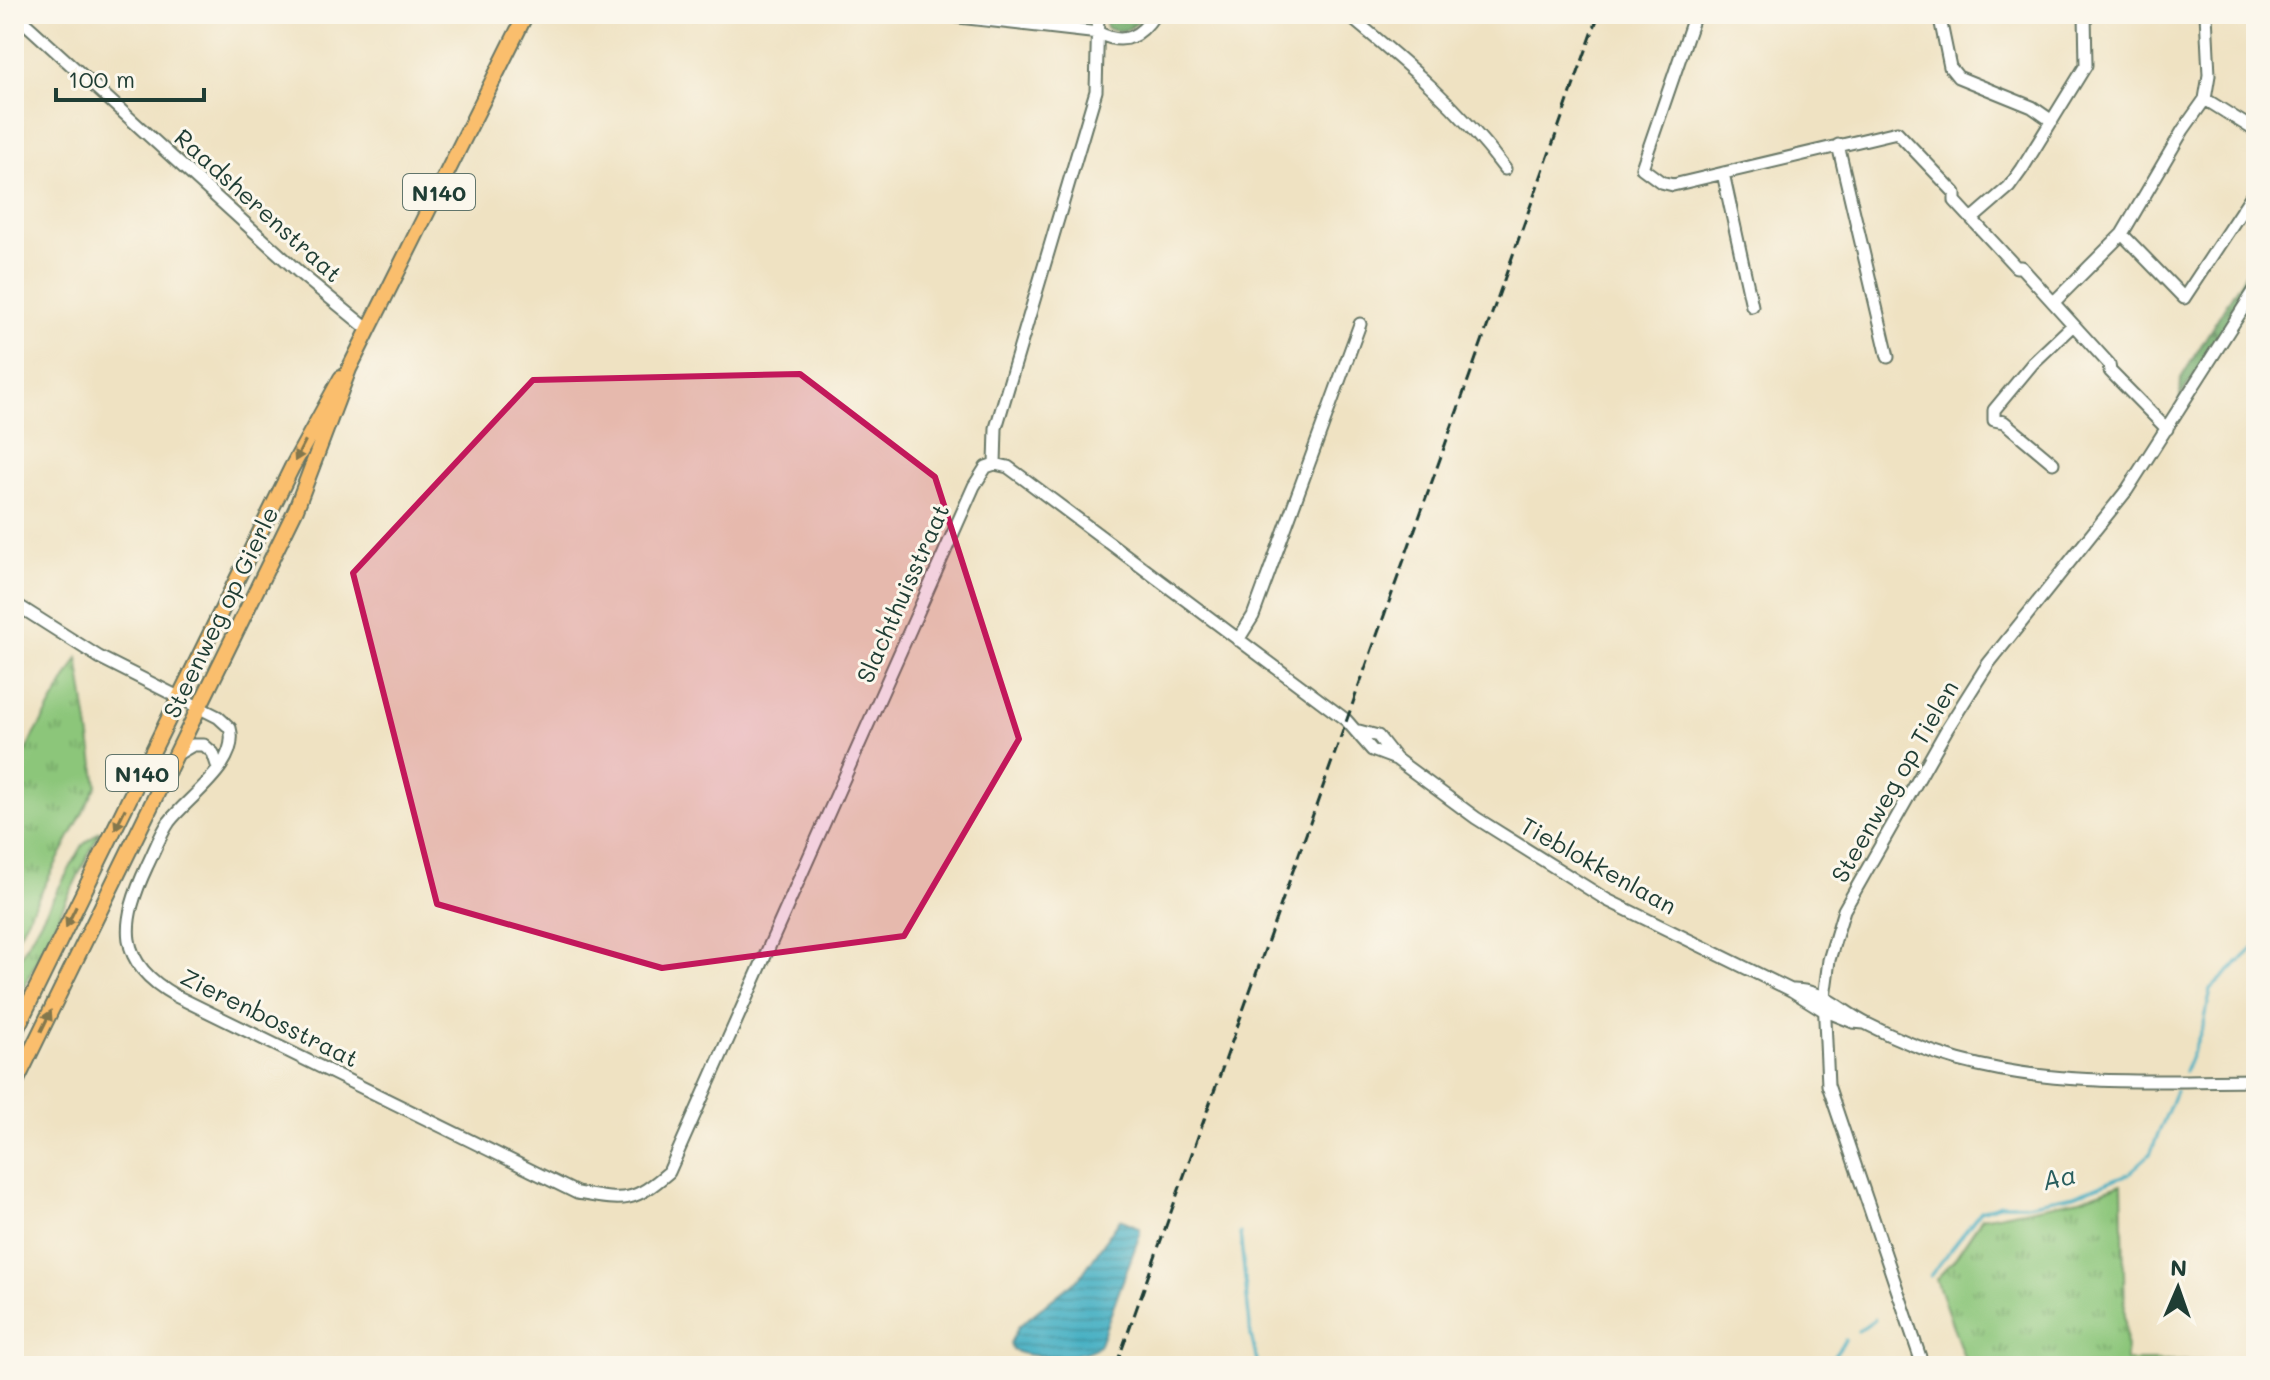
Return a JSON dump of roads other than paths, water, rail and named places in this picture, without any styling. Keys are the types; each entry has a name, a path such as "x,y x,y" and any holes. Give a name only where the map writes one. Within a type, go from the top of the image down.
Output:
{"main road":[{"name":"Steenweg op Gierle","path":"14,1086 296,509 349,369 526,14"},
{"name":"Steenweg op Gierle","path":"14,1034 292,467 333,390 349,369"}],"street":[{"name":"Raadsherenstraat","path":"15,14 302,275 369,330"},
{"path":"932,14 1099,33 1114,41 1132,39 1155,14"},
{"path":"995,464 996,428 1096,91 1098,14"},
{"path":"1347,14 1455,107 1505,169"},
{"path":"1695,14 1642,168 1668,185 1897,132 1955,193 1955,201 2054,302 2109,364 2110,371 2167,429"},
{"path":"1939,14 1950,67 1958,77 2032,107 2052,121"},
{"path":"1972,219 2009,187 2086,65 2085,14"},
{"path":"2054,302 2122,234 2183,130 2205,99 2209,75 2206,14"},
{"path":"2205,99 2256,131"},
{"path":"1838,145 1888,357"},
{"path":"1723,173 1752,306"},
{"path":"2122,234 2184,298 2256,189"},
{"name":"Steenweg op Tielen","path":"1923,1366 1828,1085 1823,1004 1829,960 1844,910 1947,729 1988,664 2081,553 2167,429 2256,288"},
{"path":"1238,640 1253,616 1360,324"},
{"path":"2053,463 2004,422 1994,420 1994,410 2033,363 2073,325"},
{"name":"Tieblokkenlaan","path":"995,464 1008,467 1359,731 1372,750 1396,759 1487,825 1607,900 1791,990 1812,991 1823,1004 1958,1060 2046,1078 2096,1082 2256,1080"},
{"name":"Slachthuisstraat","path":"669,1172 974,486 986,467 995,464"},
{"path":"14,603 91,653 197,707"},
{"name":"Zierenbosstraat","path":"197,707 230,728 232,747 218,768 169,822 131,901 127,933 131,953 147,977 176,996 577,1193 611,1199 641,1196 669,1172"},
{"path":"174,756 193,745 204,745 213,753 218,768"}],"water":[{"path":"1120,1219 1140,1228 1140,1234 1099,1346 1080,1353 1056,1356 1012,1350 1010,1343 1019,1326 1081,1276"}],"waterway":[{"path":"2185,1071 2204,1024 2211,989 2256,946"},
{"name":"Aa","path":"1930,1276 1981,1211 2001,1204 2027,1204 2074,1195 2128,1174 2150,1154 2176,1091"},
{"path":"1240,1233 1251,1335 1258,1366"},
{"name":"Aa","path":"1858,1331 1875,1319"},
{"name":"Aa","path":"1826,1366 1845,1340"}],"railway":[{"path":"1116,1366 1599,14"}]}
